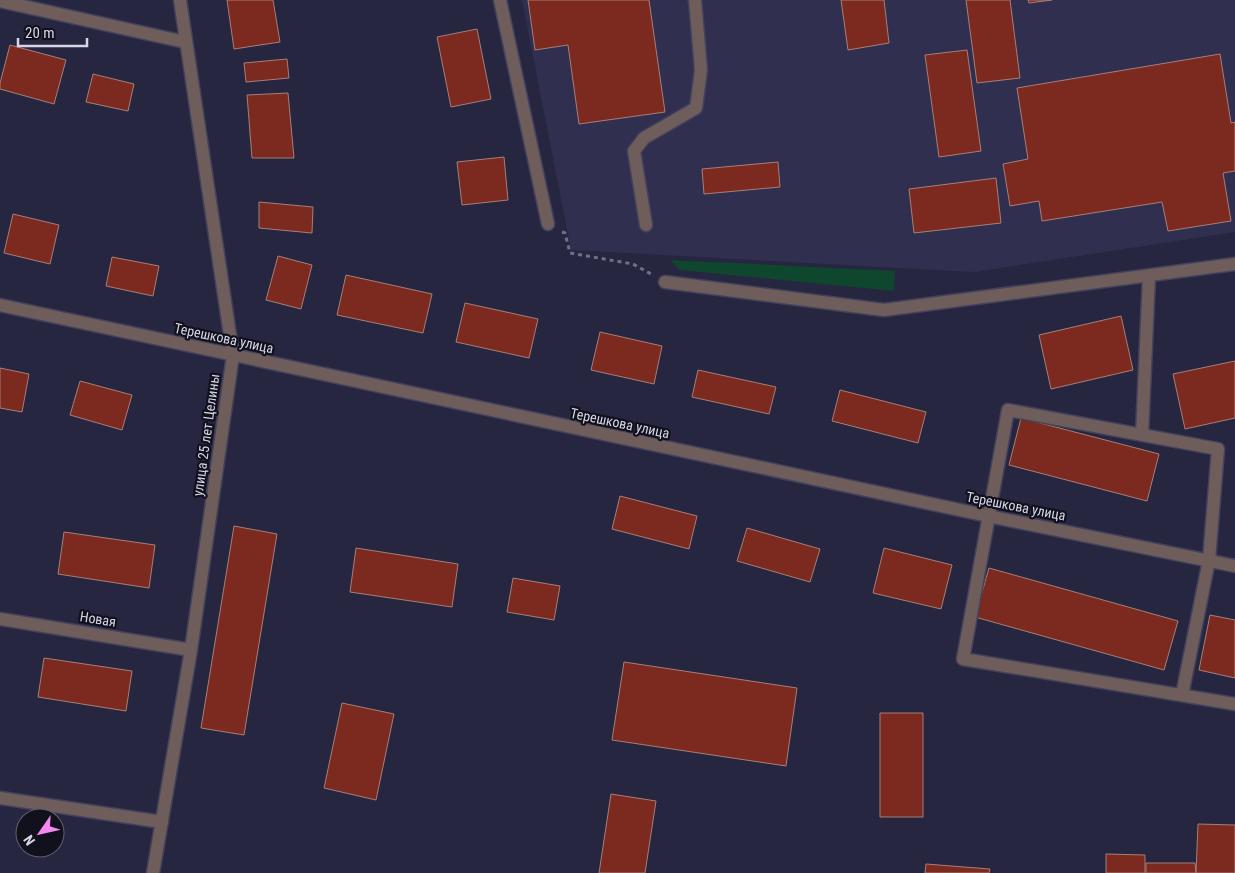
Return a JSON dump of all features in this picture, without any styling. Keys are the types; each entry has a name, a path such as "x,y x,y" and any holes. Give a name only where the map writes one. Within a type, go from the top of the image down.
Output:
{"street":[{"name":"улица 25 лет Целины","path":"154,873 190,650 233,355 180,0"},
{"path":"500,0 548,224"},
{"path":"646,225 634,151 644,138 696,108 701,70 695,0"},
{"path":"0,1 185,42"},
{"path":"665,282 884,310 1235,264"},
{"path":"1142,435 1149,276"},
{"name":"Терешкова улица","path":"0,304 988,516 1235,566"},
{"path":"1182,695 1209,560 1218,449 1008,410 963,659 1235,704"},
{"name":"Новая","path":"0,619 190,650"},
{"path":"0,798 162,822"}],"path":[{"path":"548,224 565,233 570,253 633,264 665,282"}],"shaded area":[{"path":"522,0 1235,0 1235,232 974,272 571,250"}],"green space":[{"path":"670,260 895,271 894,291 680,270"}],"building":[{"path":"227,0 273,0 280,42 234,49"},
{"path":"528,0 649,0 665,112 579,124 568,45 535,50"},
{"path":"841,0 884,0 889,43 848,50"},
{"path":"966,0 1010,0 1020,78 977,83"},
{"path":"1028,0 1052,0 1029,3"},
{"path":"477,29 491,99 451,107 437,37"},
{"path":"10,45 66,60 54,104 0,89"},
{"path":"967,50 981,151 939,157 925,55"},
{"path":"1220,54 1231,123 1235,122 1235,171 1223,173 1231,221 1168,231 1162,202 1042,221 1039,201 1010,206 1003,164 1028,159 1017,88"},
{"path":"287,59 289,78 246,82 244,63"},
{"path":"93,74 134,84 128,111 86,102"},
{"path":"288,93 294,158 252,158 247,95"},
{"path":"504,157 508,200 462,205 457,162"},
{"path":"778,162 780,187 704,194 702,169"},
{"path":"996,178 1001,223 914,233 909,189"},
{"path":"259,202 313,207 312,233 259,228"},
{"path":"13,214 59,225 50,264 4,253"},
{"path":"278,256 312,265 301,309 266,300"},
{"path":"112,257 159,266 153,296 106,286"},
{"path":"346,275 432,294 423,333 337,315"},
{"path":"465,303 538,319 529,358 456,342"},
{"path":"1121,316 1133,370 1051,389 1039,335"},
{"path":"600,332 662,346 654,384 591,370"},
{"path":"1235,361 1235,418 1185,429 1173,374"},
{"path":"0,368 29,374 22,412 0,408"},
{"path":"698,370 776,387 769,414 692,397"},
{"path":"80,381 132,395 122,430 70,415"},
{"path":"840,390 926,412 918,443 832,421"},
{"path":"1021,418 1159,454 1147,501 1009,465"},
{"path":"620,496 697,516 689,549 612,529"},
{"path":"234,526 277,534 244,735 201,728"},
{"path":"747,528 820,549 810,582 737,561"},
{"path":"64,532 155,545 149,588 58,574"},
{"path":"356,548 458,564 452,607 350,592"},
{"path":"884,548 952,565 941,609 873,593"},
{"path":"989,568 1178,621 1164,670 975,617"},
{"path":"513,578 560,586 554,620 507,612"},
{"path":"1210,615 1235,620 1235,678 1199,670"},
{"path":"44,658 132,671 126,711 38,697"},
{"path":"624,662 797,688 786,766 612,740"},
{"path":"342,703 394,714 376,800 324,788"},
{"path":"880,713 923,713 923,817 880,817"},
{"path":"611,794 656,801 645,873 599,873"},
{"path":"1198,824 1235,825 1235,873 1196,873"},
{"path":"1106,854 1145,855 1145,873 1106,873"},
{"path":"1146,863 1195,863 1196,873 1146,873"},
{"path":"926,864 990,869 989,873 925,873"}]}
